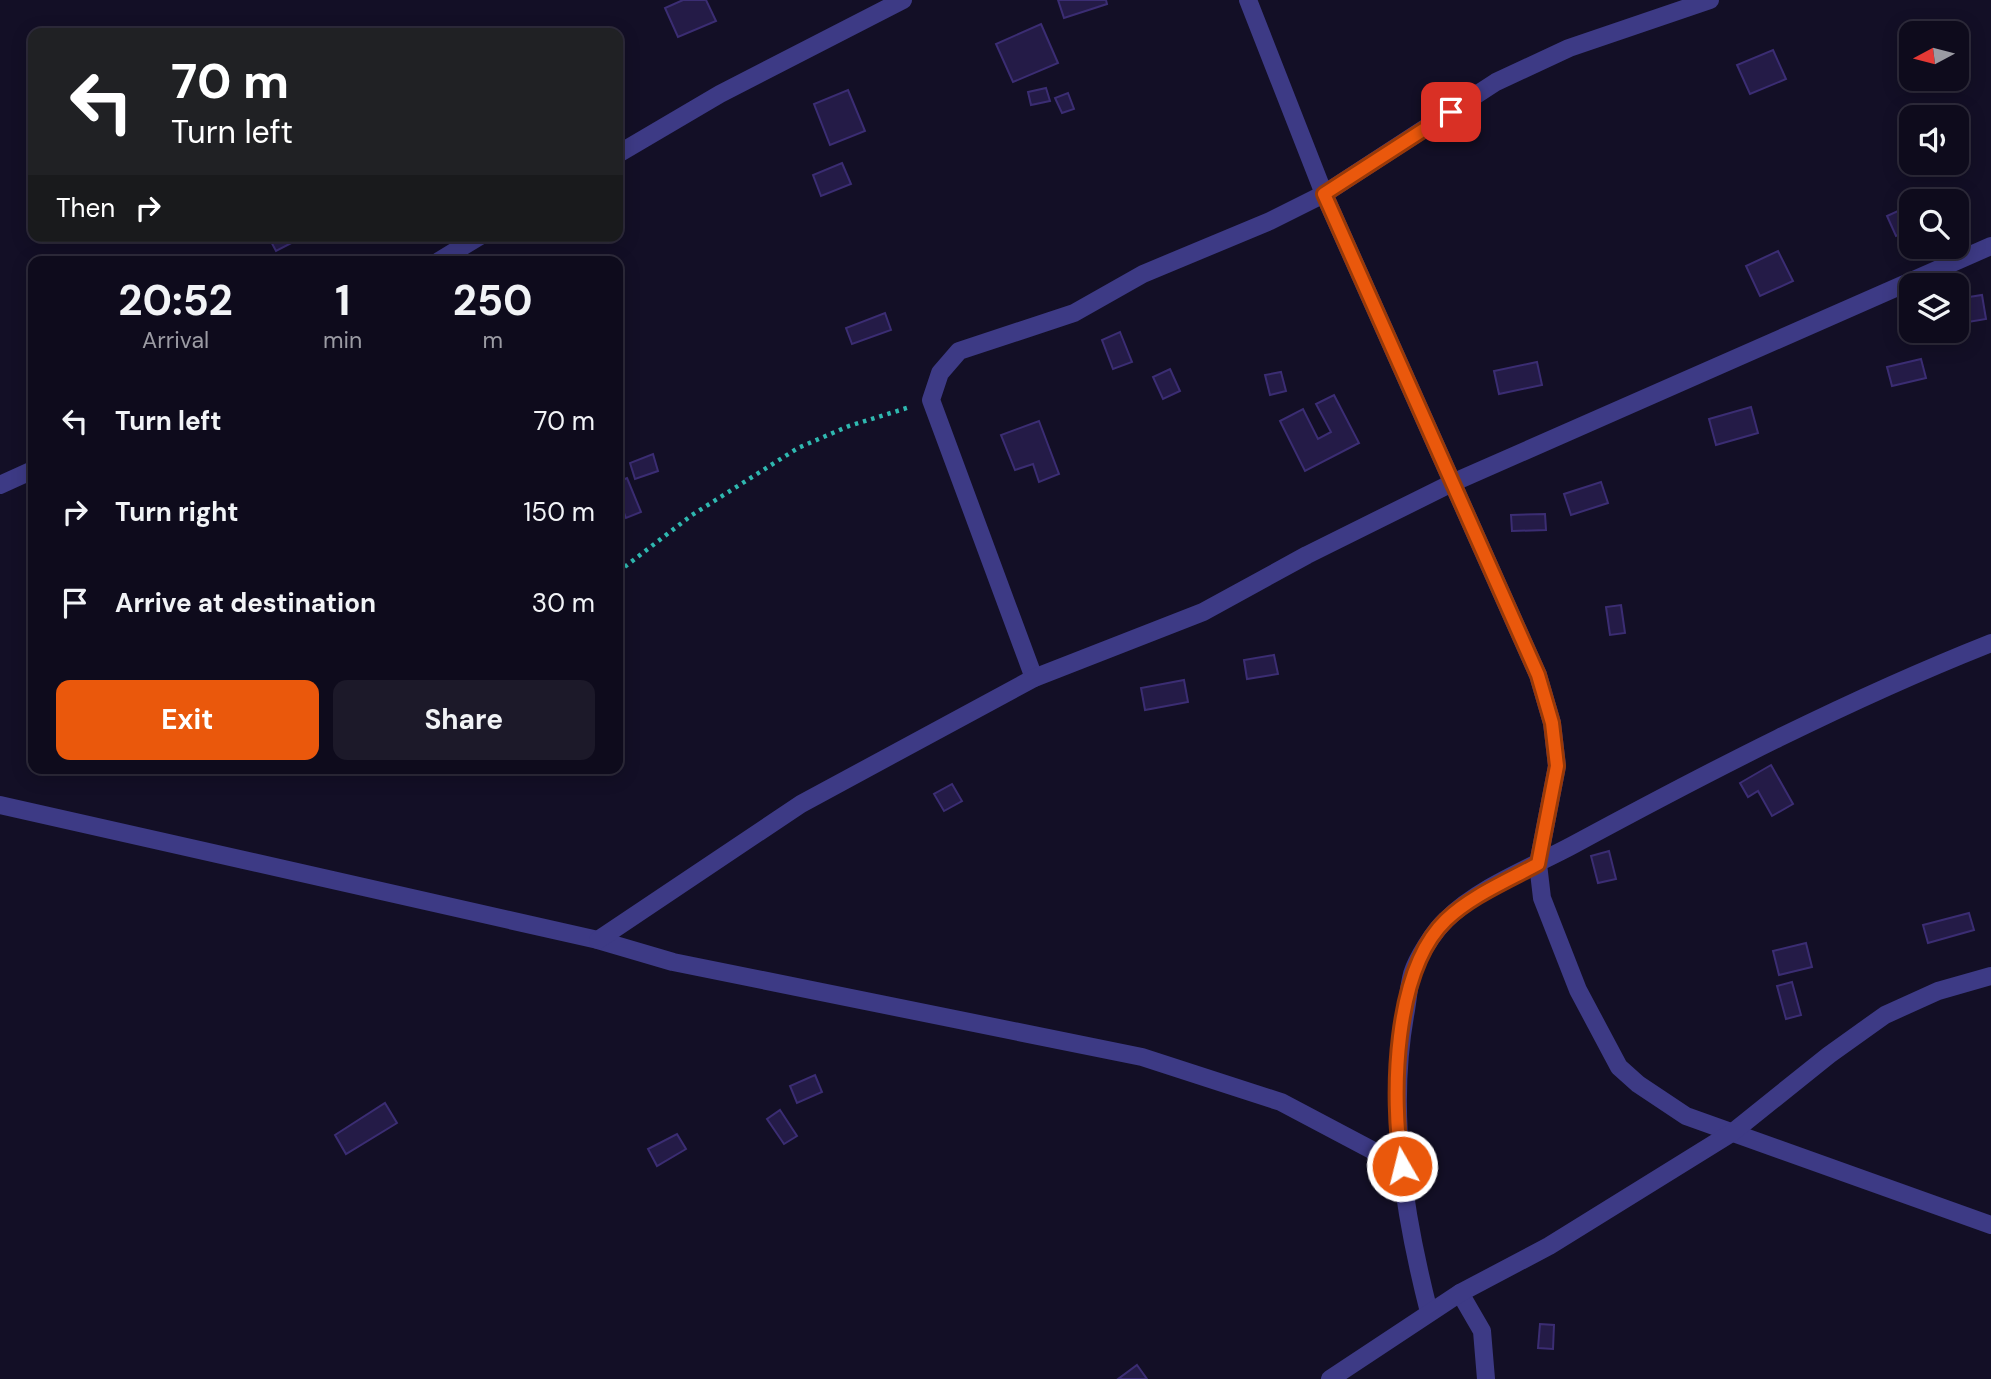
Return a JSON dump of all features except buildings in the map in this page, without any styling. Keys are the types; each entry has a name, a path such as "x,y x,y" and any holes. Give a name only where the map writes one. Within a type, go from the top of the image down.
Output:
{"street":[{"path":"623,152 720,93 903,0"},
{"path":"1248,0 1324,194 1538,675 1552,723 1557,766 1538,864 1542,898 1567,964 1619,1067 1638,1084 1686,1116 1991,1225"},
{"path":"1034,678 930,400 940,373 959,351 1074,313 1143,274 1324,194 1496,82 1569,48 1710,0"},
{"path":"447,256 470,242"},
{"path":"598,940 801,804 1034,678 1203,612 1307,555 1452,484 1991,246"},
{"path":"0,485 28,472"},
{"path":"1429,1312 1418,1269 1402,1166 1395,1092 1399,1043 1413,972 1445,921 1478,897 1667,794 1839,710 1991,643"},
{"path":"0,805 598,940 673,962 1142,1057 1280,1102 1402,1166"},
{"path":"1330,1379 1460,1293 1549,1246 1733,1132 1829,1055 1885,1015 1938,990 1991,975"},
{"path":"1460,1293 1482,1331 1486,1379"}],"path":[{"path":"623,568 692,515 798,448 849,426 930,400"}],"route":[{"path":"1402,1166 1395,1092 1399,1043 1413,972 1445,921 1478,897 1538,864 1544,830 1552,806 1557,766 1552,723 1538,675 1324,194 1451,112"}]}
